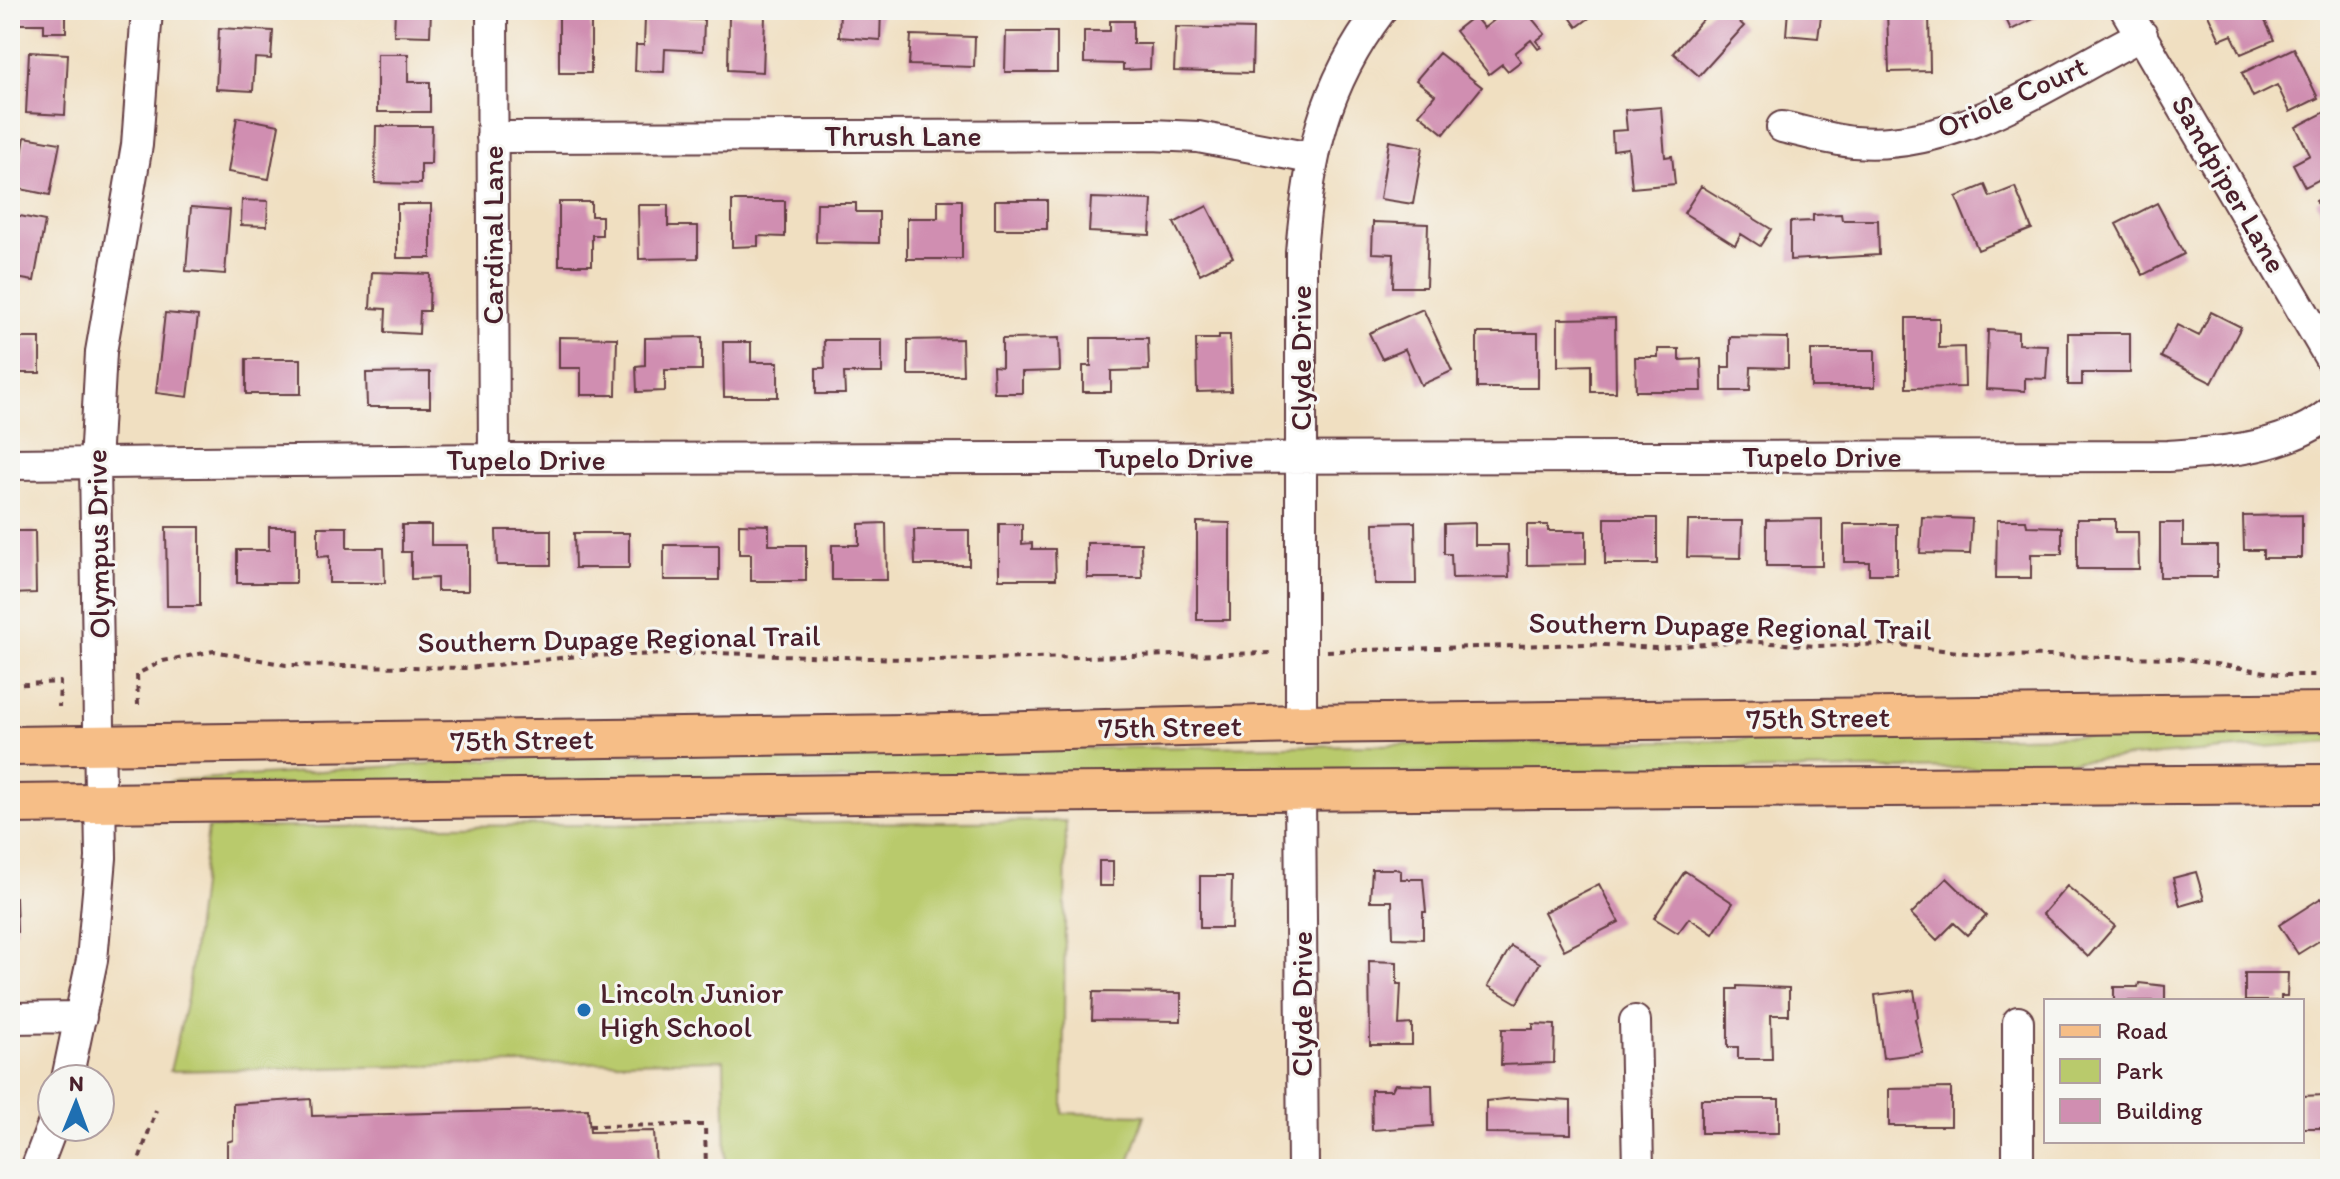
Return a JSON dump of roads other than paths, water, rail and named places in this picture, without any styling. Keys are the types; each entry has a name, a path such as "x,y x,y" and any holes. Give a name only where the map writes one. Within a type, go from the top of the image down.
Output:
{"main road":[{"name":"75th Street","path":"10,746 905,734 1301,724 2330,712"},
{"name":"75th Street","path":"10,804 2330,784"}],"street":[{"name":"Olympus Drive","path":"71,1063 96,932 100,745 95,464 101,352 137,145 147,10"},
{"name":"Cardinal Lane","path":"492,10 494,459"},
{"name":"Clyde Drive","path":"1301,724 1301,252 1311,158 1321,121 1342,70 1381,10"},
{"name":"Oriole Court","path":"1782,127 1853,142 1879,142 1940,132 2040,91 2134,22"},
{"name":"Sandpiper Lane","path":"2134,22 2330,358"},
{"name":"Thrush Lane","path":"492,137 1151,135 1198,137 1311,158"},
{"name":"Tupelo Drive","path":"10,464 494,459 2168,456 2267,444 2313,425 2330,413"},
{"name":"Clyde Drive","path":"1300,792 1303,1169"},
{"path":"10,1018 81,1017"},
{"path":"1635,1021 1638,1169"},
{"path":"2018,1022 2018,1169"},
{"path":"36,1169 46,1143"}],"place":[{"name":"Lincoln Junior High School","path":"584,1010"}]}
